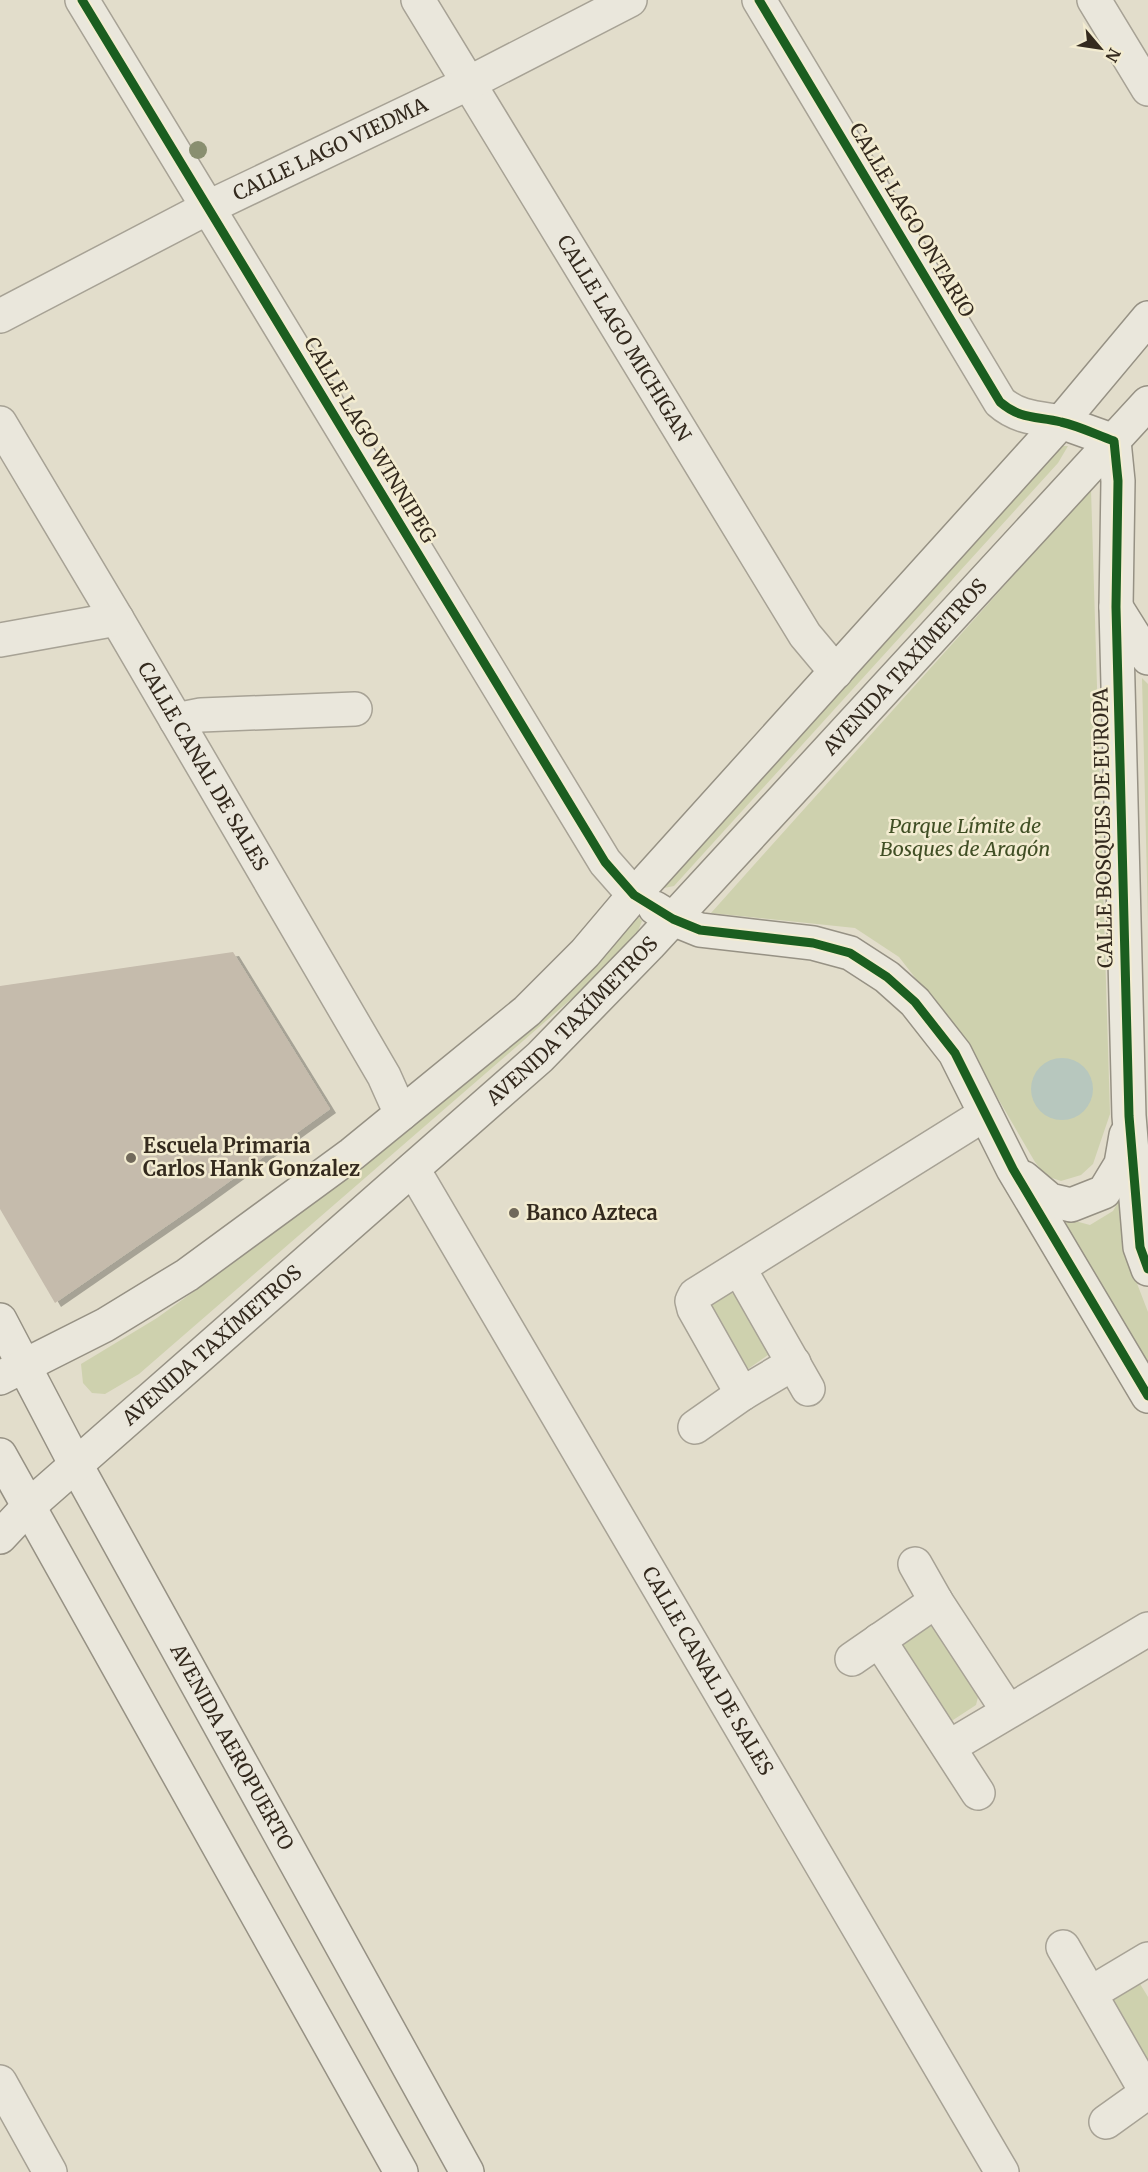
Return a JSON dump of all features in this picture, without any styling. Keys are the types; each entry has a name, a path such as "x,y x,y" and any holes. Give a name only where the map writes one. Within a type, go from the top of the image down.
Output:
{"street":[{"name":"CALLE LAGO WINNIPEG","path":"82,0 605,862 634,895 673,919"},
{"name":"CALLE LAGO MICHIGAN","path":"418,0 805,635 836,672"},
{"name":"CALLE LAGO VIEDMA","path":"0,316 209,207 469,83 630,0"},
{"name":"CALLE LAGO ONTARIO","path":"759,0 1000,402 1023,416 1061,422"},
{"path":"1094,0 1148,89"},
{"name":"AVENIDA TAXÍMETROS","path":"13,1372 105,1325 187,1275 352,1154 527,1011 585,953 634,895 1061,422 1148,318"},
{"name":"AVENIDA TAXÍMETROS","path":"0,1537 29,1506 540,1057 673,919 1148,403"},
{"path":"1061,422 1114,441"},
{"name":"CALLE CANAL DE SALES","path":"0,423 384,1076 400,1114"},
{"name":"CALLE BOSQUES DE EUROPA","path":"1114,441 1118,481 1116,607 1129,1116 1140,1247 1148,1269"},
{"path":"1116,607 1148,658"},
{"path":"0,640 117,619"},
{"path":"176,720 201,715 355,709"},
{"path":"673,919 700,930 813,943 850,953 887,977 915,1002 955,1053 1013,1169 1148,1396"},
{"path":"1127,1056 1132,1025 1148,996"},
{"path":"742,1394 694,1309 692,1300 700,1292 985,1114"},
{"path":"1013,1169 1050,1200 1071,1205 1104,1192 1120,1164 1129,1116"},
{"name":"CALLE CANAL DE SALES","path":"413,1169 1002,2172"},
{"path":"695,1427 742,1394 801,1376 739,1268"},
{"name":"AVENIDA AEROPUERTO","path":"0,1320 13,1372 76,1465 467,2172"},
{"path":"0,1455 401,2172"},
{"path":"915,1564 936,1601 1008,1711"},
{"path":"852,1659 936,1601"},
{"path":"949,1747 1148,1629"},
{"path":"879,1640 978,1793"},
{"path":"1063,1947 1147,2092 1106,2122"},
{"path":"1091,1993 1147,1963"},
{"path":"0,2082 50,2172"}],"green space":[{"path":"1050,446 1068,446 1058,463 674,886 659,889"},
{"name":"Parque Límite de Bosques de Aragón","path":"1091,489 1110,1114 1093,1164 1081,1175 1061,1181 1046,1176 1035,1162 965,1042 899,957 855,928 711,913"},
{"path":"1142,678 1148,684 1148,921"},
{"path":"637,915 642,921 638,931 584,988 139,1374 105,1394 92,1393 83,1383 81,1364 157,1318 261,1243 578,976"},
{"path":"1120,1199 1128,1260 1148,1312 1148,1371 1091,1280 1064,1218 1090,1225 1113,1211"},
{"path":"723,1288 743,1299 772,1346 768,1355 748,1369 738,1364 708,1299"},
{"path":"925,1625 949,1631 982,1681 976,1705 950,1722 901,1643"},
{"path":"1134,1974 1148,1997 1148,2063 1106,1990"}],"shaded area":[{"path":"1056,1058 1068,1058 1084,1067 1091,1077 1093,1089 1091,1101 1084,1111 1068,1120 1056,1120 1045,1115 1036,1106 1031,1095 1031,1083 1036,1072 1045,1063"}],"building":[{"name":"Escuela Primaria Carlos Hank Gonzalez","path":"233,952 330,1109 55,1303 0,1209 0,986"}],"cycle path":[{"path":"82,0 605,862 634,895 673,919 700,930 813,943 850,953 887,977 915,1002 955,1053 1013,1169 1148,1396"},
{"path":"759,0 1000,402 1022,415 1068,424 1114,441 1118,481 1116,607 1129,1116 1140,1247 1148,1269"}],"place":[{"name":"Escuela Primaria Carlos Hank Gonzalez","path":"131,1158"},
{"name":"Banco Azteca","path":"514,1213"}]}
